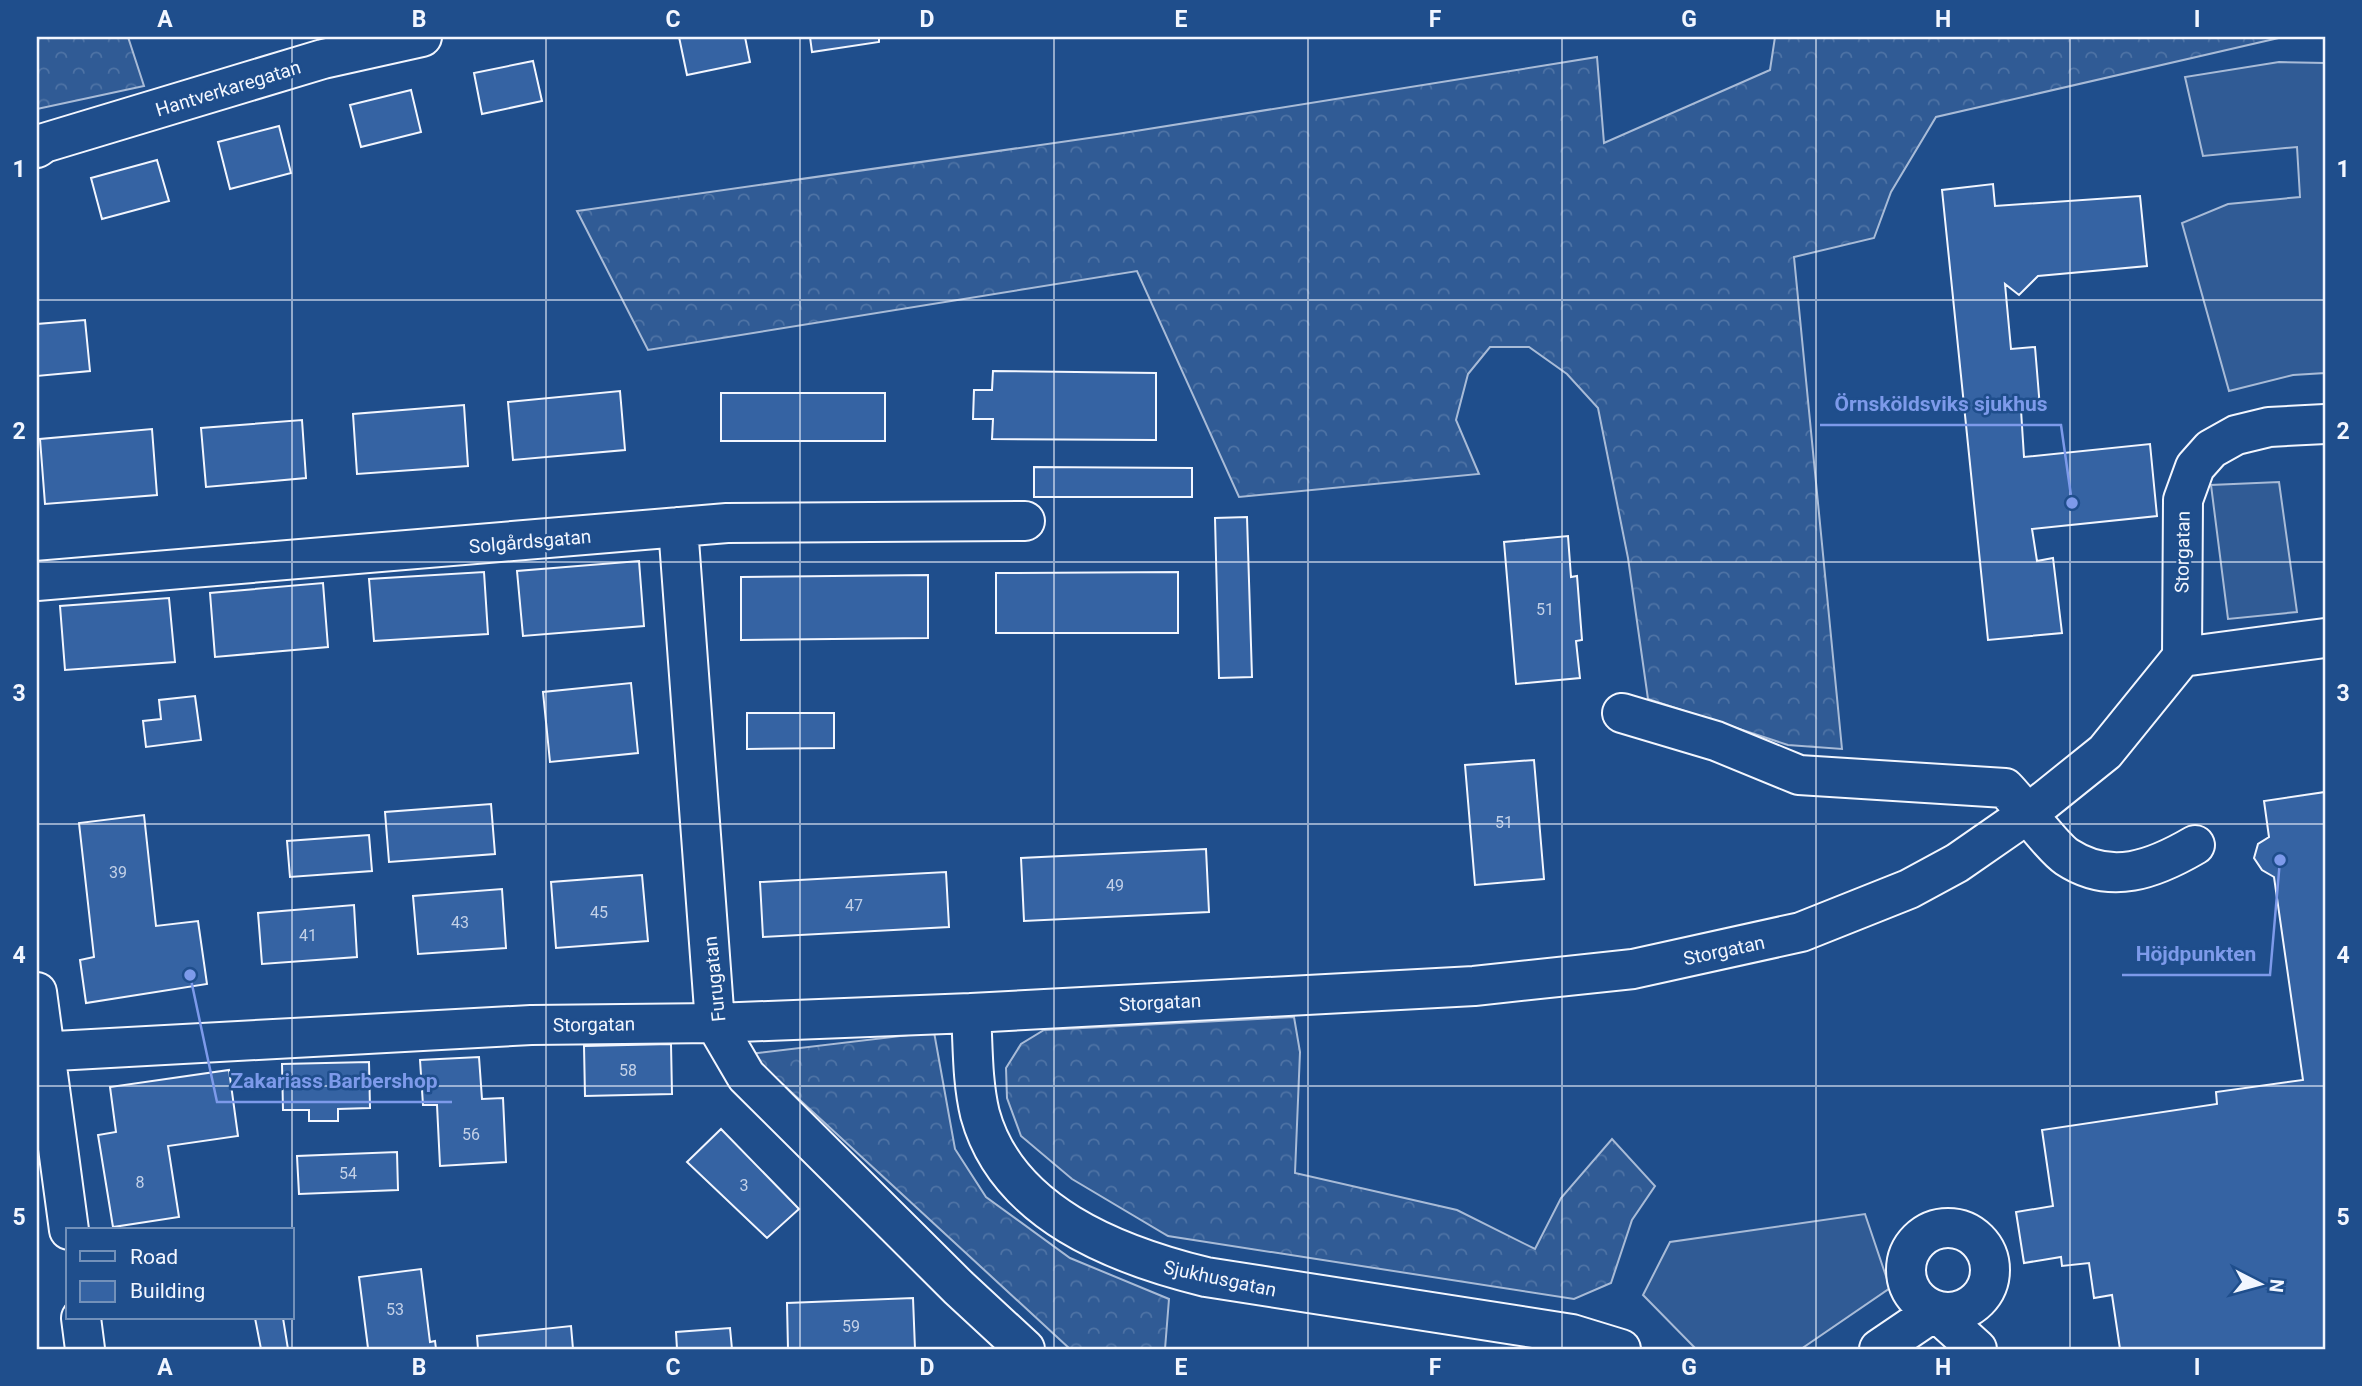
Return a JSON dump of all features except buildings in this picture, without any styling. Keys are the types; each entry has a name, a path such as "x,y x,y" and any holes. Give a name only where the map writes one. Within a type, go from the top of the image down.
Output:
{"street":[{"name":"Hantverkaregatan","path":"39,143 323,59 422,37"},
{"name":"Storgatan","path":"41,1051 541,1025 715,1023 971,1013 1474,986 1633,970 1801,932 1847,916 1957,863 2029,813 2105,751 2182,657 2183,500 2195,467 2211,449 2236,435 2269,427 2325,424"},
{"name":"Solgårdsgatan","path":"37,581 727,523 1025,521"},
{"name":"Furugatan","path":"678,527 715,1023 747,1076 959,1288 1025,1349"},
{"path":"2182,657 2325,638"},
{"path":"1622,713 1716,741 1799,775 2005,788 2065,856 2094,869 2123,873 2160,866 2194,845"},
{"path":"37,992 41,1051 69,1228"},
{"name":"Sjukhusgatan","path":"971,1013 980,1111 996,1155 1015,1182 1060,1218 1100,1240 1151,1264 1206,1277 1572,1334 1621,1349"},
{"path":"1879,1349 1935,1311 1977,1349"},
{"path":"80,1320 85,1349"}],"green space":[{"path":"37,37 128,37 144,86 37,109"},
{"path":"1775,37 2283,37 1936,117 1891,192 1874,238 1794,257 1842,749 1788,745 1648,699 1628,558 1598,408 1567,374 1529,347 1490,347 1468,374 1456,420 1479,474 1239,497 1137,271 648,350 577,211 1117,134 1597,57 1604,143 1770,70"},
{"path":"1294,1017 1300,1052 1295,1173 1457,1210 1535,1249 1561,1198 1612,1139 1655,1186 1632,1220 1611,1283 1574,1299 1168,1236 1072,1179 1021,1136 1007,1098 1006,1068 1021,1044 1044,1030"},
{"path":"934,1032 955,1149 986,1197 1070,1258 1169,1299 1165,1349 1070,1349 750,1054"}],"shaded area":[{"path":"2279,62 2325,63 2325,373 2293,375 2229,391 2182,223 2228,204 2300,197 2297,147 2203,156 2185,77"},
{"path":"2279,482 2297,612 2228,619 2211,485"},
{"path":"1865,1214 1890,1288 1801,1349 1696,1349 1643,1295 1670,1242"}],"place":[{"name":"Örnsköldsviks sjukhus","path":"2072,503"},
{"name":"Höjdpunkten","path":"2280,860"},
{"name":"Zakariass Barbershop","path":"190,975"}]}
